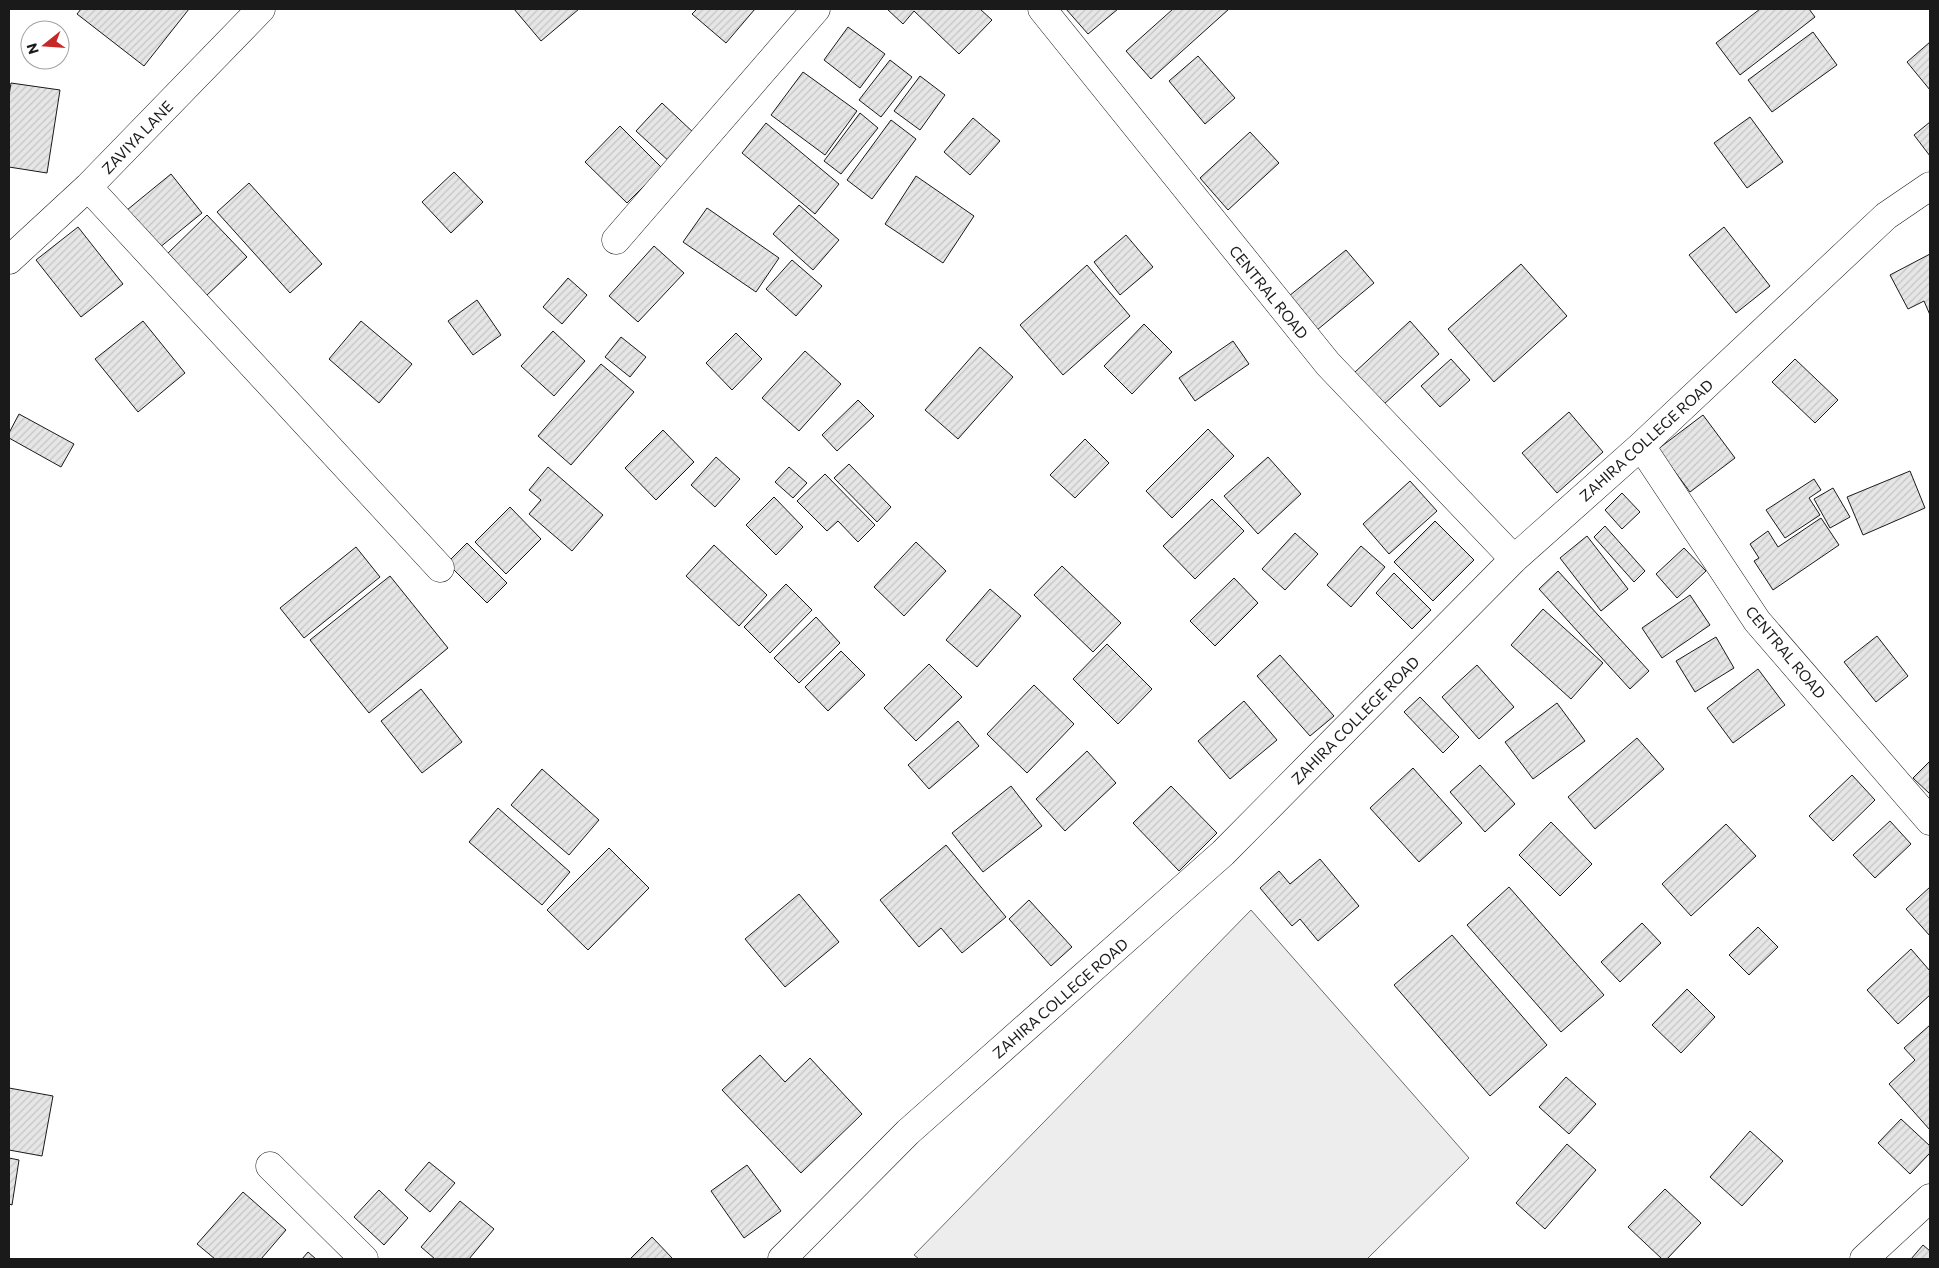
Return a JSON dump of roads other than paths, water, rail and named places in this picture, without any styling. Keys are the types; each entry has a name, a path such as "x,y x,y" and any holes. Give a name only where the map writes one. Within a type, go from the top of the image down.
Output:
{"street":[{"name":"ZAVIYA LANE","path":"9,260 88,187 262,9"},
{"path":"616,240 816,9"},
{"name":"CENTRAL ROAD","path":"1042,9 1328,364 1514,559"},
{"name":"ZAHIRA COLLEGE ROAD","path":"782,1259 908,1132 1223,853 1514,559 1641,446 1886,216 1930,186"},
{"path":"88,187 440,568"},
{"name":"CENTRAL ROAD","path":"1641,446 1757,621 1930,821"},
{"path":"270,1166 364,1259"},
{"path":"1864,1259 1930,1198"}]}
